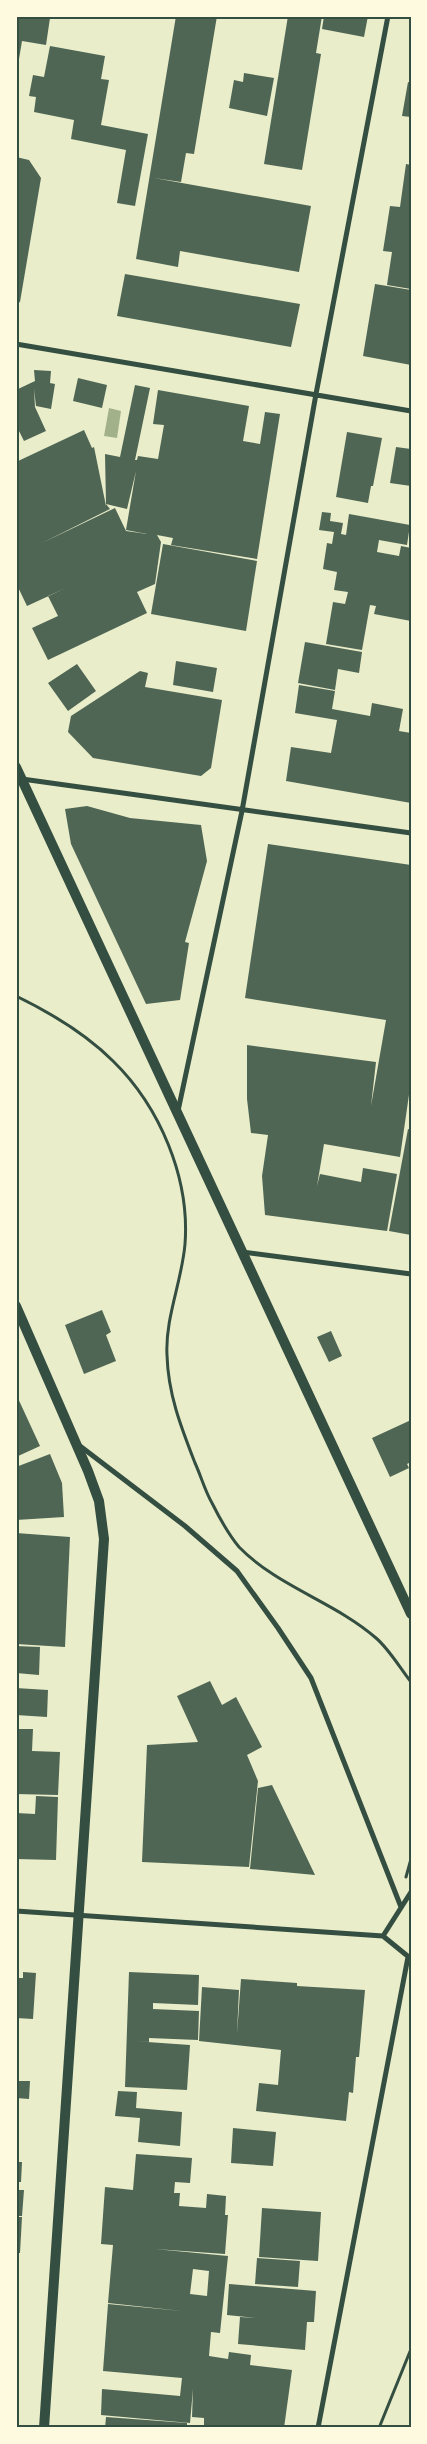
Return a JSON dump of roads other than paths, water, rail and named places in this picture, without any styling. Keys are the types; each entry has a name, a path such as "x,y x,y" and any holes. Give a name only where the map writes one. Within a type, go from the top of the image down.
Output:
{"main road":[{"path":"16,767 411,1614"},
{"path":"16,1306 76,1443 99,1501 104,1539 44,2428"}],"street":[{"path":"177,1113 242,811 316,394 388,16"},
{"path":"16,344 411,411"},
{"path":"22,778 242,811 411,833"},
{"path":"242,1252 411,1274"},
{"path":"76,1443 185,1526 237,1571 278,1628 310,1678 401,1906"},
{"path":"383,1936 411,1892"},
{"path":"16,1911 383,1936 409,1958 318,2428"}]}
